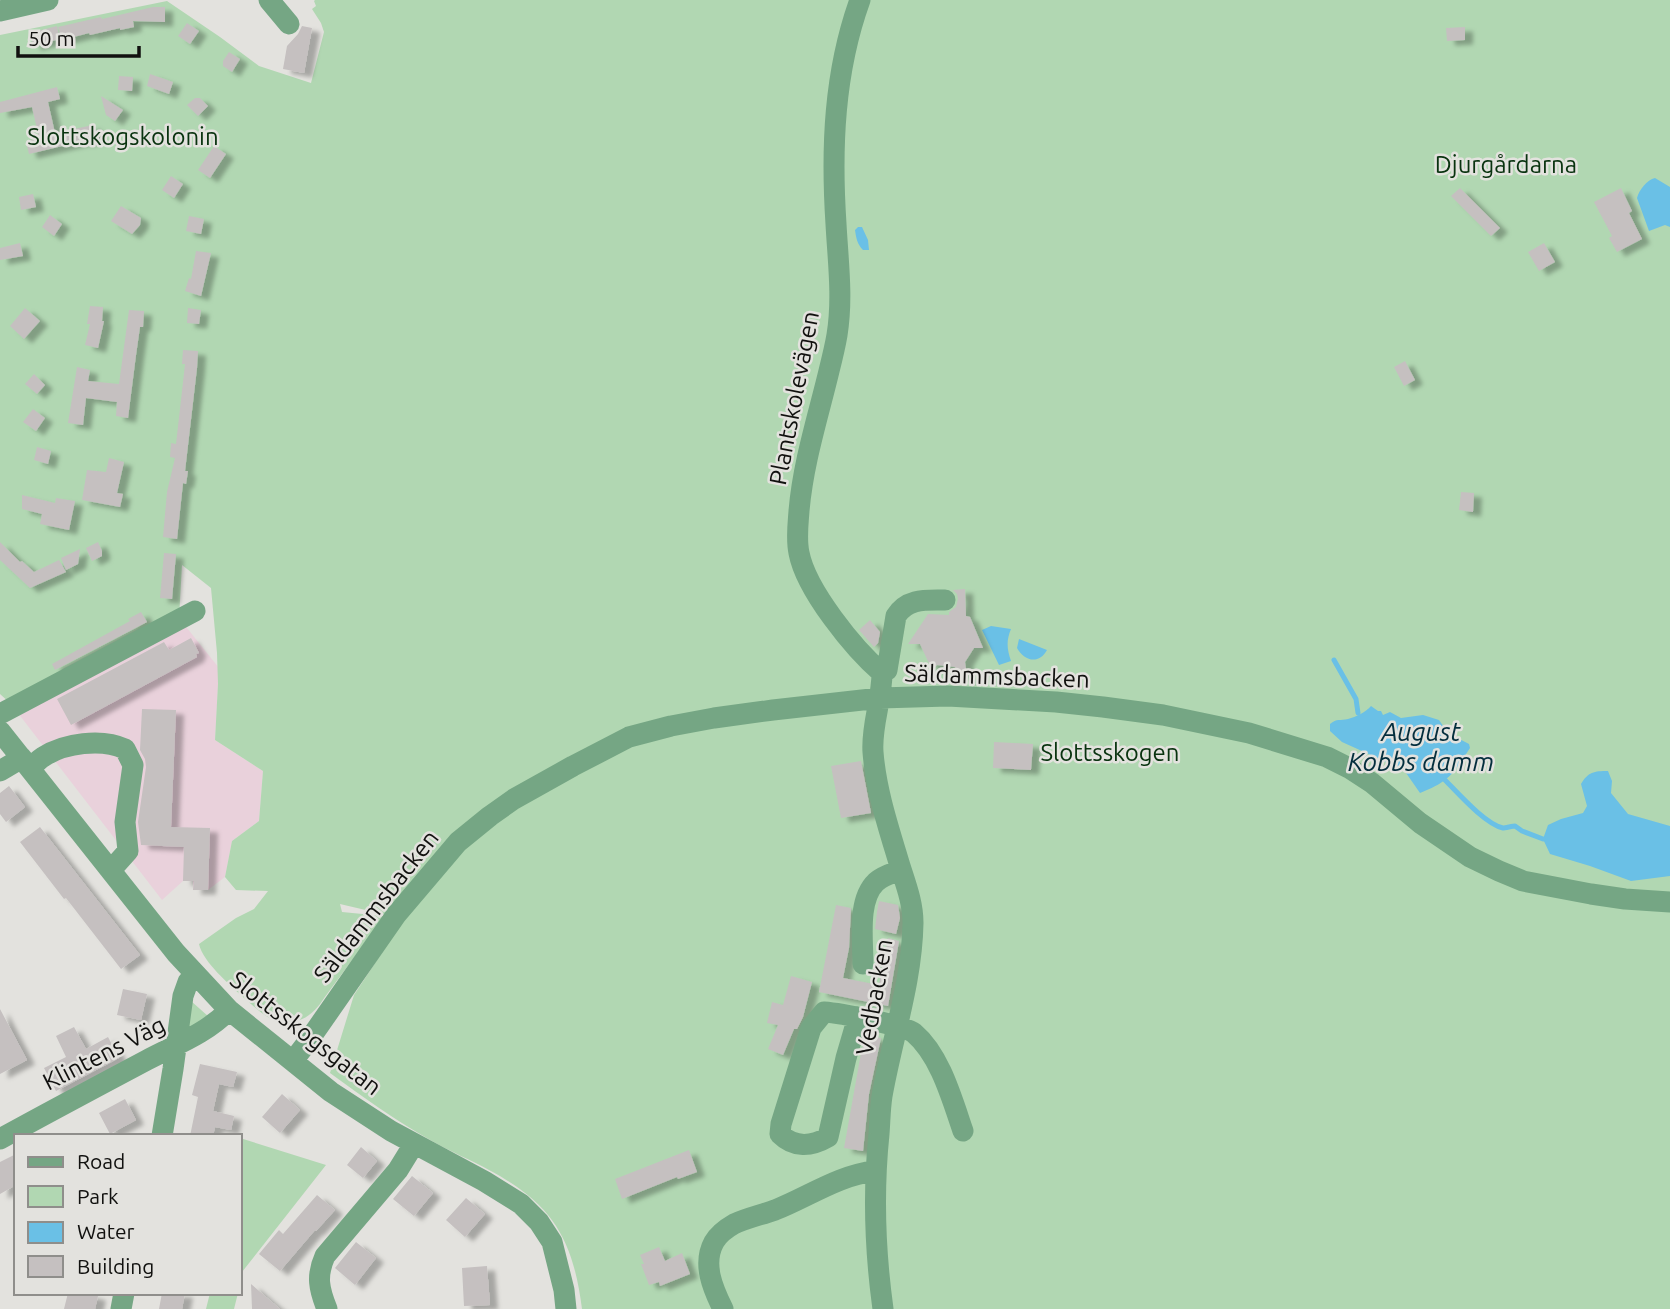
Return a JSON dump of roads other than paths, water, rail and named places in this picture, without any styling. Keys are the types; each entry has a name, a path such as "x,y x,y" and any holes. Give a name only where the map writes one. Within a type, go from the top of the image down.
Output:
{"street":[{"path":"0,11 48,0"},
{"path":"269,0 289,24"},
{"name":"Plantskolevägen","path":"860,0 842,64 836,106 833,152 840,267 837,335 801,485 797,543 806,571 824,605 867,660 882,673"},
{"path":"880,698 882,673 887,670 896,616 901,608 911,601 945,600"},
{"path":"0,714 195,611"},
{"name":"Säldammsbacken","path":"293,1061 396,915 430,874 458,842 514,799 603,750 649,731 714,718 880,698 948,696 1056,702 1163,715 1249,733 1327,757 1349,768 1469,857 1499,871 1564,890 1625,900 1670,902"},
{"name":"Vedbacken","path":"880,698 873,737 873,754 884,815 909,895 913,921 911,956 882,1097 875,1171 878,1272 883,1309"},
{"name":"Slottsskogsgatan","path":"0,731 195,974 229,1010 331,1092 414,1144 522,1204 539,1222 552,1242 566,1309"},
{"path":"0,771 72,745 102,743 125,749 132,765 125,822 128,851 111,870"},
{"path":"863,964 862,919 870,890 877,881 901,870"},
{"path":"162,1134 183,996 188,982 195,974"},
{"name":"Klintens Väg","path":"0,1139 194,1037 229,1010"},
{"path":"858,1017 828,1138 804,1146 787,1141 780,1134 780,1124 811,1028 824,1012 840,1013 858,1017 912,1031 928,1047 950,1093 963,1131"},
{"path":"327,1309 318,1276 325,1256 398,1170 414,1144"},
{"path":"723,1309 712,1284 709,1260 714,1243 731,1226 775,1210 830,1184 875,1171"}],"water":[{"path":"1655,178 1670,187 1670,227 1665,225 1649,231 1637,198 1644,186"},
{"path":"862,227 869,250 863,250 858,243 855,230"},
{"path":"991,626 1011,629 1008,645 1011,661 999,665 982,630"},
{"path":"1019,639 1047,650 1040,658 1032,660 1017,648"},
{"name":"August Kobbs damm","path":"1371,706 1383,715 1390,712 1401,718 1423,715 1439,720 1448,733 1469,744 1470,748 1450,776 1420,793 1404,770 1342,742 1330,731 1332,722 1354,717"},
{"path":"1608,771 1612,781 1611,793 1628,814 1670,826 1670,876 1631,881 1550,854 1543,839 1548,825 1583,813 1587,806 1581,784 1592,773"}],"waterway":[{"path":"1334,660 1356,699 1358,713"},
{"path":"1445,780 1488,821 1503,828 1515,826 1543,839"}],"park label":[{"name":"Slottskogskolonin","path":"123,136"},
{"name":"Djurgårdarna","path":"1506,164"},
{"name":"Slottsskogen","path":"1110,752"}]}
